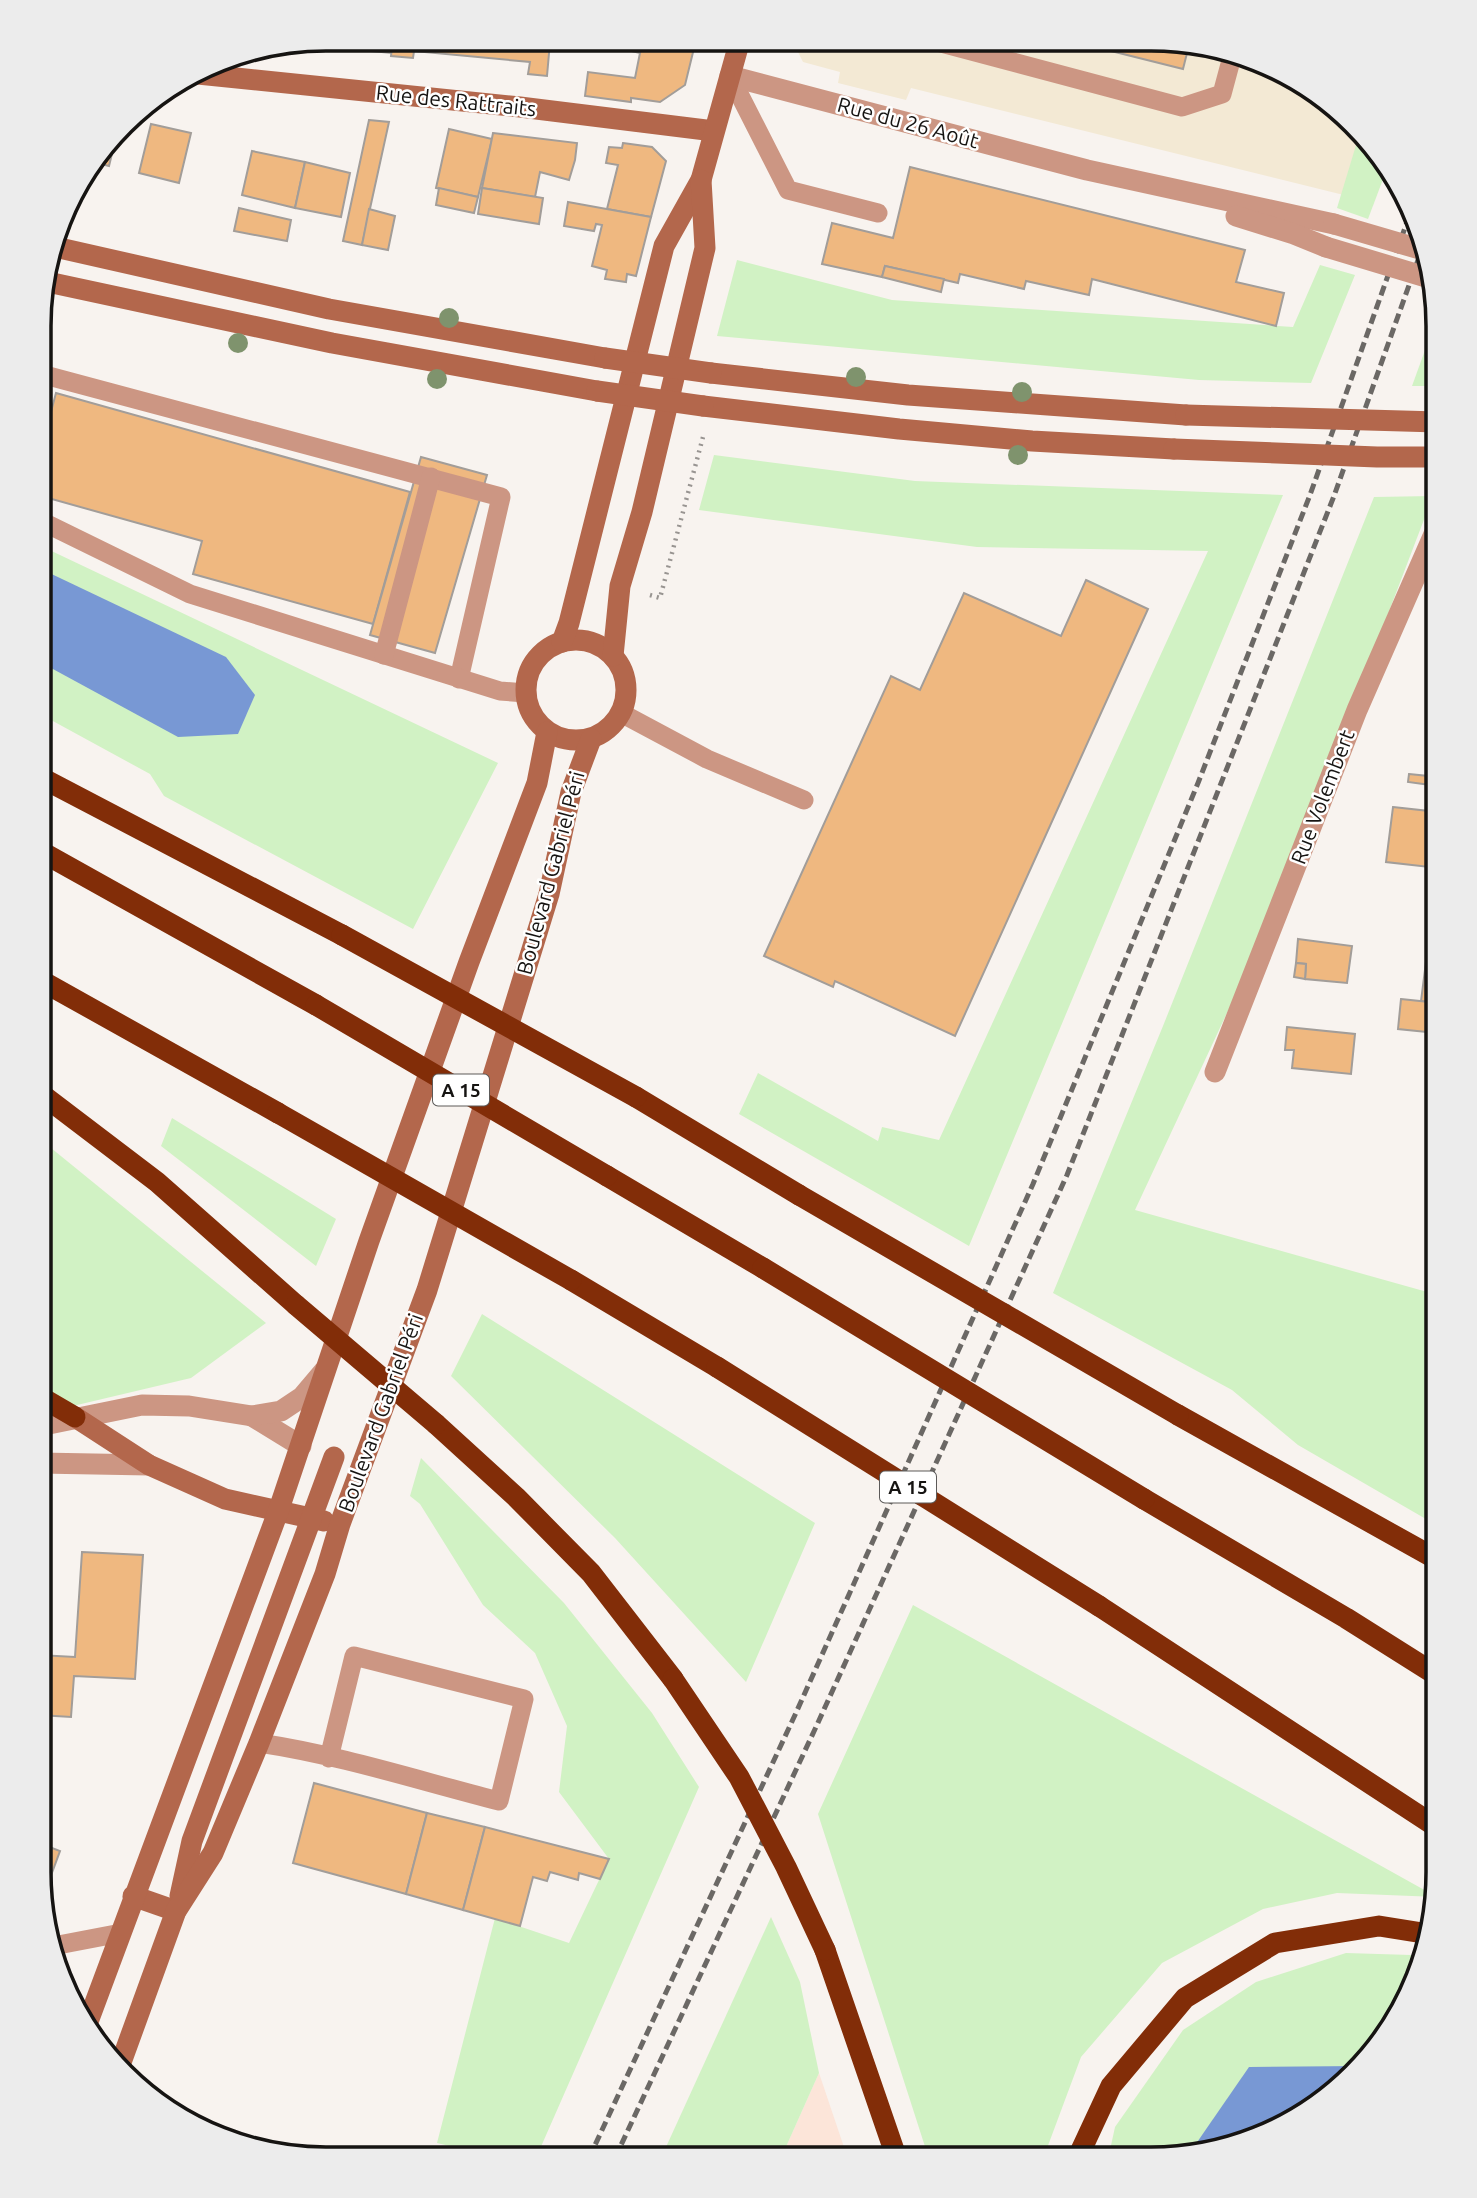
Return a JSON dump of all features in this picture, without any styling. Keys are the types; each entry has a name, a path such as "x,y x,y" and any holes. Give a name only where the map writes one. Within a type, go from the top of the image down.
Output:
{"highway":[{"path":"51,783 342,935 636,1097 1178,1415 1426,1553"},
{"name":"A 15","path":"51,856 316,1005 763,1268 1426,1668"},
{"name":"A 15","path":"51,986 571,1280 717,1367 1099,1606 1426,1820"},
{"path":"51,1101 157,1182 436,1424 516,1497 591,1573 673,1679 739,1777 825,1950 893,2147"},
{"path":"51,1403 75,1418"},
{"path":"1083,2147 1111,2086 1185,1998 1275,1943 1379,1926 1419,1932"}],"main road":[{"path":"562,642 664,246 701,180 737,51"},
{"name":"Rue des Rattraits","path":"213,75 520,107 714,131"},
{"path":"613,656 620,586 642,512 705,248 701,180"},
{"path":"62,249 329,310 605,358 711,373 908,396 1186,415 1426,422"},
{"path":"54,283 332,343 597,391 703,406 925,432 1032,441 1352,457 1426,457"},
{"path":"576,640 603,647 613,656 622,668 626,684 626,699 614,724 591,739 576,741 561,739 547,732 536,721 529,708 526,693 531,667 539,656 550,647 576,640"},
{"name":"Boulevard Gabriel Péri","path":"91,2014 278,1512 324,1371 469,962 537,783 547,732"},
{"name":"Boulevard Gabriel Péri","path":"123,2058 176,1911 213,1853 259,1743 325,1574 361,1465 427,1290 549,894 571,792 591,739"},
{"path":"75,1418 149,1465 225,1499 340,1524"},
{"path":"301,1446 361,1465"},
{"path":"133,1896 176,1911 192,1841 334,1457"}],"street":[{"name":"Rue du 26 Août","path":"730,76 1087,170 1422,276"},
{"name":"Rue du 26 Août","path":"1087,170 1334,223 1415,248"},
{"name":"Rue Volembert","path":"1215,1072 1357,710 1426,552"},
{"path":"51,1423 142,1405 189,1406 252,1416 281,1410 302,1397 324,1371"},
{"path":"252,1416 301,1446"},
{"path":"51,1463 149,1465"}],"lane":[{"path":"971,51 1182,107 1222,94 1230,62"},
{"path":"730,76 788,190 878,212"},
{"path":"51,377 501,497 458,679"},
{"path":"376,653 431,477"},
{"path":"51,526 190,594 458,679 500,691 526,693"},
{"path":"621,713 707,759 804,800"},
{"path":"259,1743 499,1801 524,1699 354,1656 329,1758"},
{"path":"60,1944 121,1933"}],"path":[{"path":"647,594 660,598 705,429"}],"shaded area":[{"path":"798,51 1169,51 1222,60 1240,65 1289,88 1319,108 1346,131 1377,168 1372,202 911,88 906,100 838,83 840,72 803,62"},
{"path":"819,2073 844,2147 786,2147"}],"green space":[{"path":"1357,143 1383,178 1368,219 1337,208"},
{"path":"737,260 892,300 1293,327 1320,265 1355,275 1311,383 1199,380 717,336"},
{"path":"1426,347 1426,386 1412,386"},
{"path":"714,455 915,481 1283,495 969,1246 739,1114 758,1073 878,1141 882,1127 939,1140 1208,551 977,547 699,510"},
{"path":"1426,496 1426,514 1275,910 1135,1210 1426,1292 1426,1519 1298,1445 1232,1390 1053,1293 1163,1026 1374,497"},
{"path":"51,551 498,763 413,929 164,796 150,774 51,720"},
{"path":"172,1118 336,1219 316,1266 161,1146"},
{"path":"51,1148 266,1323 191,1378 51,1411"},
{"path":"482,1314 815,1523 746,1682 615,1538 451,1376"},
{"path":"421,1458 564,1603 652,1713 699,1787 541,2147 454,2147 437,2143 495,1918 569,1943 609,1859 559,1792 567,1726 535,1653 483,1605 420,1504 410,1496"},
{"path":"913,1605 1426,1891 1425,1897 1337,1893 1263,1909 1162,1963 1081,2057 1047,2147 925,2147 818,1814"},
{"path":"771,1917 800,1982 819,2073 786,2147 666,2147"},
{"path":"1346,1953 1413,1956 1398,1994 1369,2040 1346,2067 1304,2101 1273,2119 1222,2138 1169,2147 1111,2147 1115,2127 1183,2030 1256,1982"}],"water":[{"path":"51,574 226,657 255,695 238,734 178,737 51,668"},
{"path":"1347,2066 1304,2101 1273,2119 1240,2133 1196,2143 1249,2067"}],"building":[{"path":"392,51 414,51 413,58 391,56"},
{"path":"414,51 549,51 547,76 528,74 530,62"},
{"path":"632,51 693,51 685,85 660,102 631,98 631,102 585,96 588,72 635,78 640,53"},
{"path":"1111,51 1187,53 1183,69"},
{"path":"369,120 389,122 362,245 343,241"},
{"path":"151,124 191,133 179,183 139,173"},
{"path":"449,129 492,139 478,197 436,188"},
{"path":"493,133 577,143 569,180 540,172 535,197 482,188"},
{"path":"623,143 652,147 666,161 651,217 607,209 618,165 606,163 609,147 622,148"},
{"path":"252,151 305,162 295,208 242,195"},
{"path":"112,153 109,166 103,165"},
{"path":"305,162 350,173 341,217 295,208"},
{"path":"910,167 1245,250 1236,282 1284,293 1276,326 1092,279 1089,295 1026,281 1024,289 960,274 958,283 885,266 882,277 822,264 832,223 893,238"},
{"path":"439,188 478,197 474,213 436,205"},
{"path":"482,188 543,198 539,224 478,214"},
{"path":"568,202 651,217 636,276 627,274 626,282 605,279 607,270 592,266 602,225 596,224 594,231 564,226"},
{"path":"239,208 291,220 287,241 234,231"},
{"path":"369,209 395,216 388,250 362,245"},
{"path":"885,266 944,279 941,292 882,277"},
{"path":"56,393 410,492 373,624 193,574 202,541 51,499 51,412"},
{"path":"421,457 487,475 435,653 370,635"},
{"path":"1086,580 1148,609 955,1036 835,981 833,987 764,956 891,676 920,690 964,593 1061,636"},
{"path":"1409,774 1426,776 1426,784 1408,782"},
{"path":"1393,807 1426,811 1426,867 1386,862"},
{"path":"1298,939 1352,946 1347,983 1305,979 1306,964 1296,963"},
{"path":"1426,962 1426,1002 1421,1001"},
{"path":"1296,963 1306,964 1305,979 1294,977"},
{"path":"1401,999 1426,1002 1426,1032 1398,1029"},
{"path":"1287,1027 1355,1034 1351,1074 1292,1068 1294,1050 1285,1050"},
{"path":"82,1552 143,1555 135,1679 74,1676 71,1717 51,1716 51,1656 75,1657"},
{"path":"314,1783 427,1813 406,1894 293,1863"},
{"path":"427,1813 485,1827 463,1910 406,1894"},
{"path":"485,1827 609,1859 600,1879 579,1873 578,1880 550,1872 547,1881 533,1877 520,1926 463,1910"},
{"path":"51,1848 60,1851 51,1875"}],"railway":[{"path":"594,2147 795,1715 1033,1184 1198,783 1310,495 1406,224"},
{"path":"620,2147 816,1727 1067,1175 1334,496 1418,260"}]}
